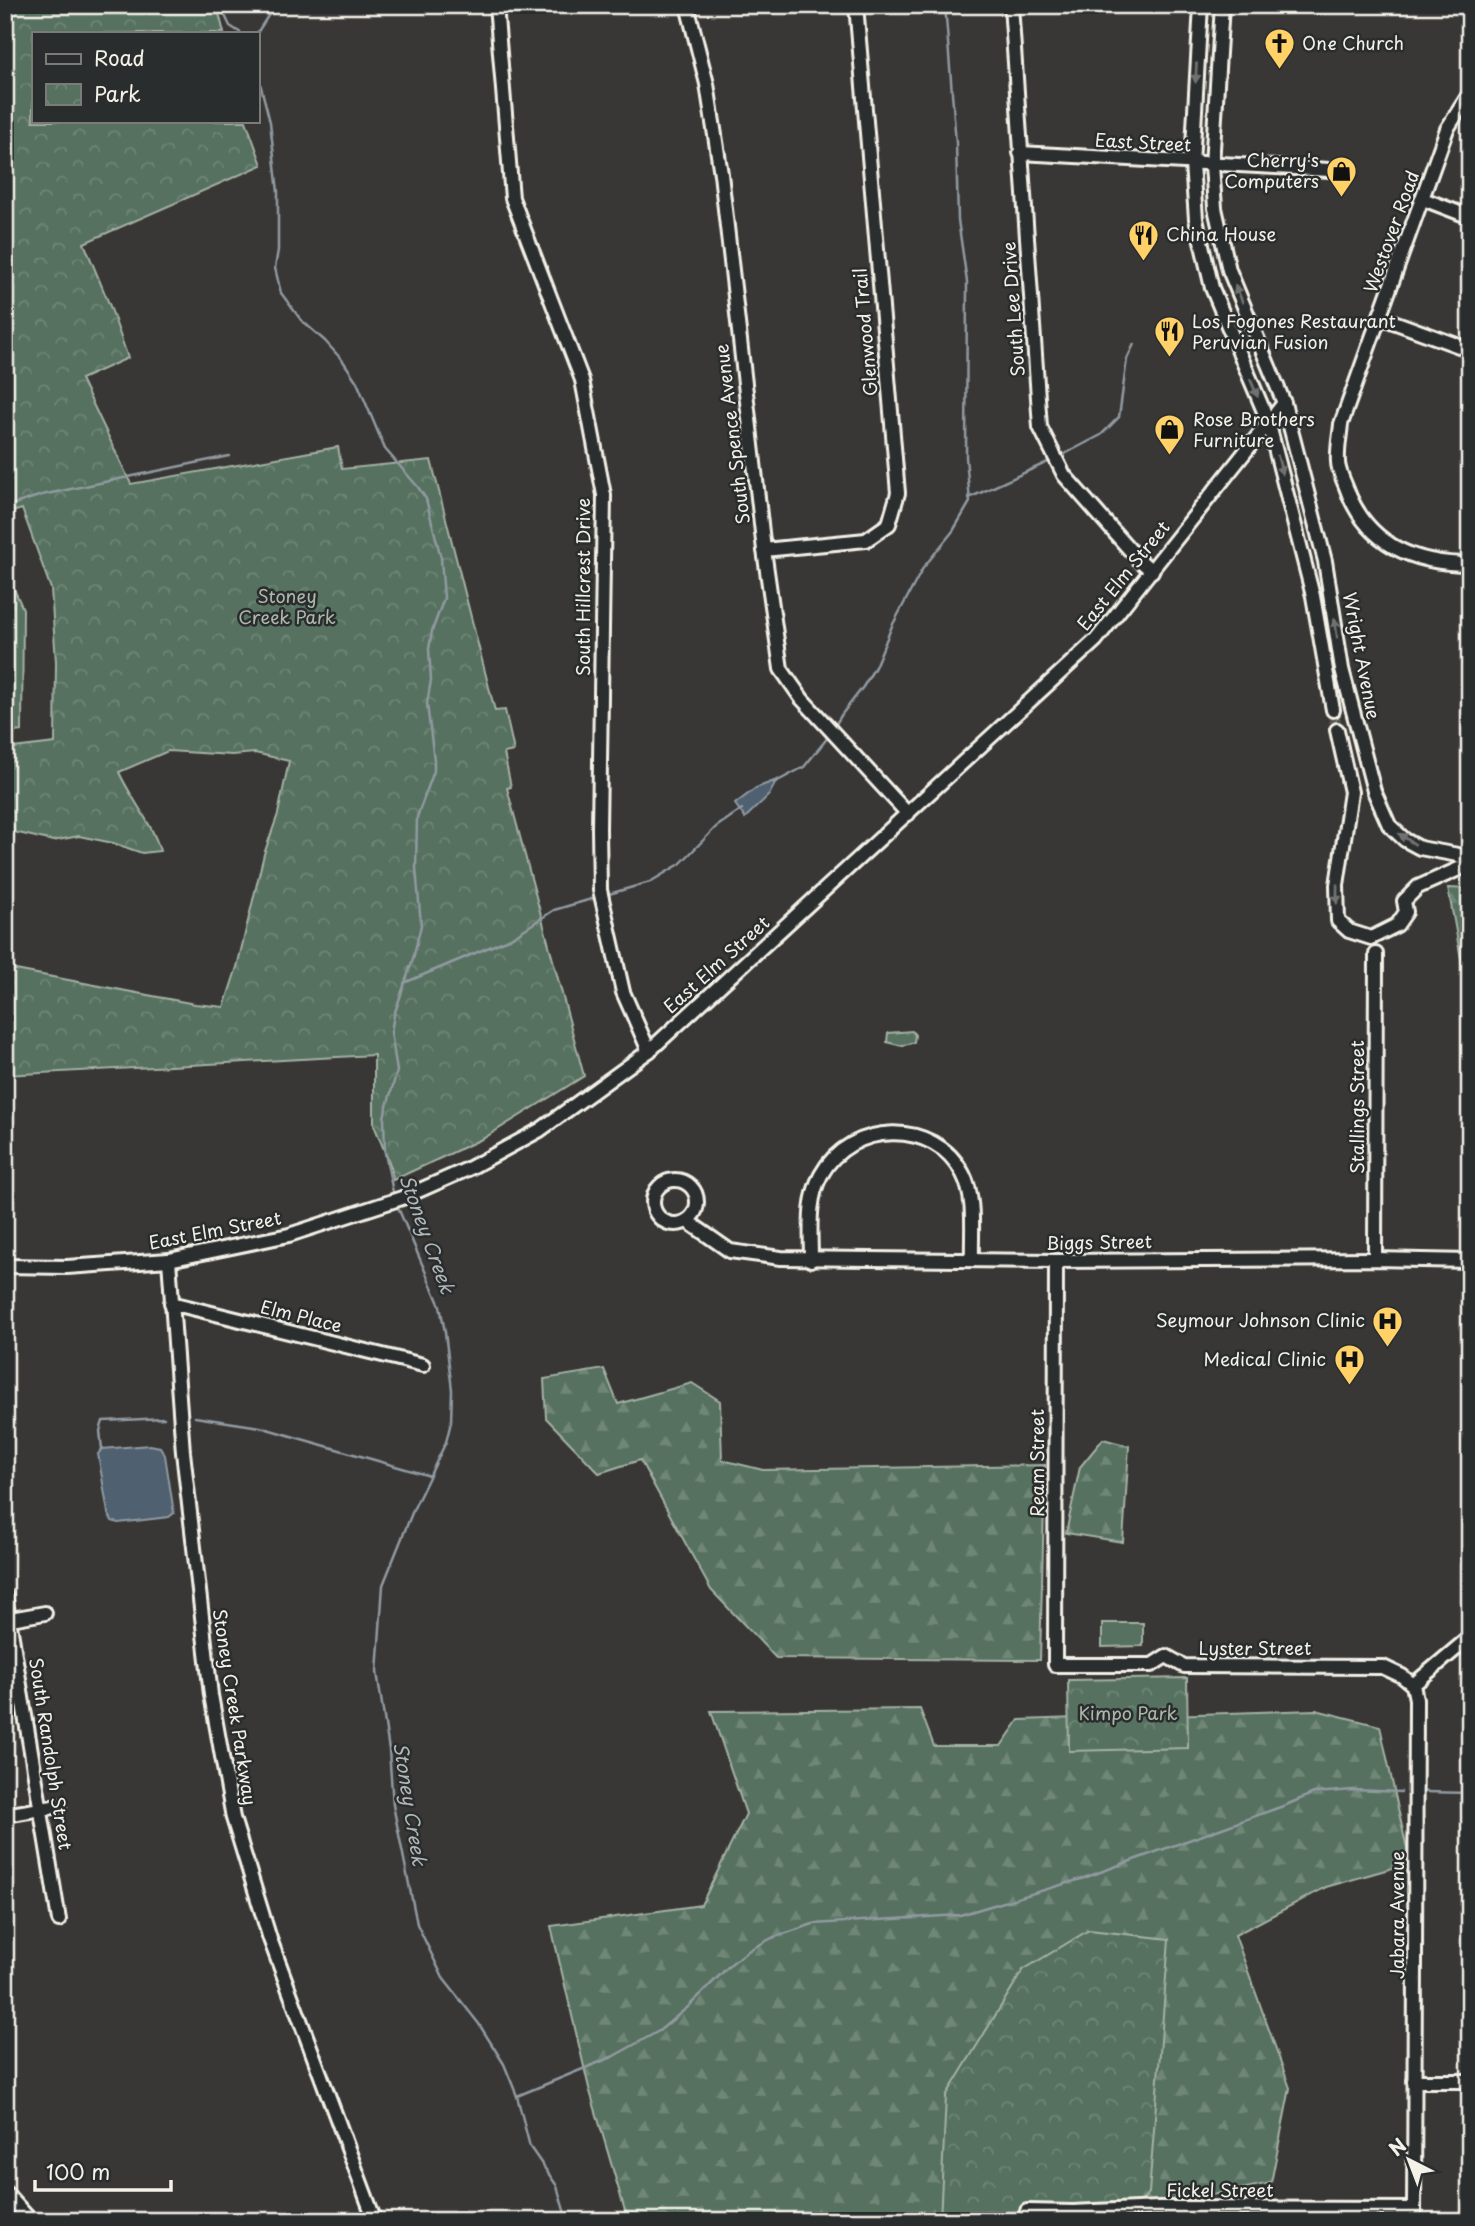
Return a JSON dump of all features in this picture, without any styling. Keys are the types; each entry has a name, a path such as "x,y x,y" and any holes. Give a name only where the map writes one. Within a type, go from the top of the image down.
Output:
{"street":[{"name":"South Hillcrest Drive","path":"496,5 512,198 582,380 604,495 600,890 624,992 649,1051"},
{"name":"South Spence Avenue","path":"687,5 707,84 720,174 764,550 781,669 802,699 908,814"},
{"name":"Glenwood Trail","path":"764,550 866,540 889,524 898,493 856,5"},
{"name":"South Lee Drive","path":"1011,5 1040,427 1064,475 1137,558 1152,571"},
{"name":"Wright Avenue","path":"1201,5 1192,164 1195,216 1212,288 1268,421 1313,596 1333,710"},
{"name":"Wright Avenue","path":"1222,5 1212,165 1214,208 1229,270 1284,403 1325,561 1342,669 1380,808 1389,825 1405,840 1420,848 1458,855 1470,863"},
{"name":"Westover Road","path":"1470,93 1447,129 1341,424 1338,464 1353,507 1379,537 1412,557 1444,564 1470,564"},
{"name":"East Street","path":"1020,153 1348,171"},
{"path":"1423,199 1470,217"},
{"path":"1380,317 1470,350"},
{"name":"East Elm Street","path":"5,1266 67,1267 169,1260 289,1235 402,1198 470,1168 540,1130 649,1051 1096,640 1284,403"},
{"name":"Wright Avenue","path":"1337,730 1351,792 1336,885 1338,921 1349,931 1371,938 1397,925 1406,912 1404,901 1418,887 1470,863"},
{"name":"Stallings Street","path":"1375,1259 1376,954"},
{"path":"811,1260 812,1198 821,1174 838,1153 861,1139 884,1133 907,1134 929,1141 949,1156 963,1173 971,1197 972,1259"},
{"name":"Biggs Street","path":"687,1221 730,1251 811,1260 1470,1261"},
{"name":"Stoney Creek Parkway","path":"169,1260 183,1452 211,1695 233,1818 270,1939 374,2221"},
{"name":"Ream Street","path":"1055,1665 1056,1261"},
{"name":"Elm Place","path":"171,1303 423,1364"},
{"name":"South Randolph Street","path":"5,1595 7,1620 59,1920"},
{"path":"7,1620 45,1613"},
{"path":"1413,1685 1470,1637"},
{"name":"Lyster Street","path":"1055,1665 1152,1665 1166,1656 1184,1665 1383,1667 1413,1685"},
{"name":"Jabara Avenue","path":"1413,1685 1416,1699 1414,2215"},
{"path":"5,1815 58,1806"},
{"path":"1414,2081 1470,2081"},
{"path":"5,2192 31,2221"},
{"name":"Fickel Street","path":"1027,2211 1159,2215 1414,2215"}],"green space":[{"name":"Stoney Creek Park","path":"5,5 217,5 224,32 32,32 32,122 246,122 262,165 84,243 128,358 81,379 131,484 338,447 342,469 431,460 495,711 505,710 514,751 504,753 511,787 507,788 584,1076 484,1138 393,1180 391,1167 374,1125 374,1055 5,1075 5,968 195,1004 224,1007 237,967 264,854 278,814 289,761 255,753 232,755 168,751 119,772 152,830 160,851 142,853 79,836 53,841 5,830 5,749 55,743 56,662 51,589 22,509 9,513 5,504"},
{"path":"5,569 23,609 22,731 5,733"},
{"path":"1448,888 1470,889 1470,975 1462,964"},
{"path":"912,1031 915,1035 911,1044 887,1042 888,1033"},
{"path":"604,1369 618,1404 692,1383 720,1401 722,1460 763,1470 1045,1465 1040,1660 776,1658 711,1590 640,1460 599,1473 546,1418 544,1379"},
{"path":"1103,1439 1129,1446 1123,1542 1066,1533 1080,1467"},
{"path":"1102,1623 1143,1623 1143,1646 1102,1647"},
{"name":"Kimpo Park","path":"1187,1678 1188,1748 1069,1751 1068,1680"},
{"path":"920,1709 934,1746 1001,1746 1019,1720 1316,1710 1380,1726 1410,1863 1326,1887 1235,1935 1290,2088 1271,2183 1084,2221 628,2221 589,2088 551,1926 701,1905 746,1814 711,1711"},
{"path":"1089,1930 1169,1939 1149,2193 1123,2221 940,2221 946,2096 1023,1970"}],"water":[{"path":"777,780 769,795 745,818 735,804 756,788"},
{"path":"150,1445 160,1447 165,1455 174,1513 169,1517 118,1523 112,1521 108,1513 98,1454 102,1449"}],"waterway":[{"name":"Stoney Creek","path":"220,5 230,26 239,32"},
{"path":"258,32 275,5"},
{"path":"834,727 875,667 892,626 923,568 953,531 970,502 966,457 967,282 958,220 956,143 945,5"},
{"name":"Stoney Creek","path":"259,79 270,122 278,192 278,250 275,268 281,293 301,320 343,361 357,382 385,449 426,499 441,558 444,598 432,631 429,649 431,680 427,704 434,771 417,817 416,868 421,925 413,959 394,1015 391,1032 397,1071 384,1117 385,1153 394,1197"},
{"path":"1061,456 1101,435 1119,417 1127,359 1134,344"},
{"path":"5,507 42,495 229,456"},
{"path":"969,498 1048,462"},
{"path":"774,783 804,767 829,736"},
{"path":"609,894 650,882 680,864 716,827 742,809"},
{"path":"404,983 511,938 554,910 595,898"},
{"name":"Stoney Creek","path":"396,1203 440,1306 452,1390 451,1422 446,1442 414,1508 383,1585 377,1672 389,1750 393,1805 417,1924 443,1978 479,2024 504,2064 517,2096 530,2147 557,2186 567,2221"},
{"path":"195,1417 260,1427 430,1476"},
{"path":"102,1449 100,1431 103,1421 164,1418"},
{"path":"517,2096 612,2057 659,2031 688,2007 732,1963 772,1938 813,1924 960,1915 1081,1879 1314,1793 1353,1790 1401,1792"},
{"path":"1424,1792 1470,1793"}],"tunnel":[{"path":"1333,710 1337,730"}],"place":[{"name":"One Church","path":"1279,71"},
{"name":"Cherry's Computers","path":"1342,198"},
{"name":"China House","path":"1143,262"},
{"name":"Los Fogones Restaurant Peruvian Fusion","path":"1169,359"},
{"name":"Rose Brothers Furniture","path":"1170,457"},
{"name":"Seymour Johnson Clinic","path":"1388,1348"},
{"name":"Medical Clinic","path":"1349,1387"}]}
